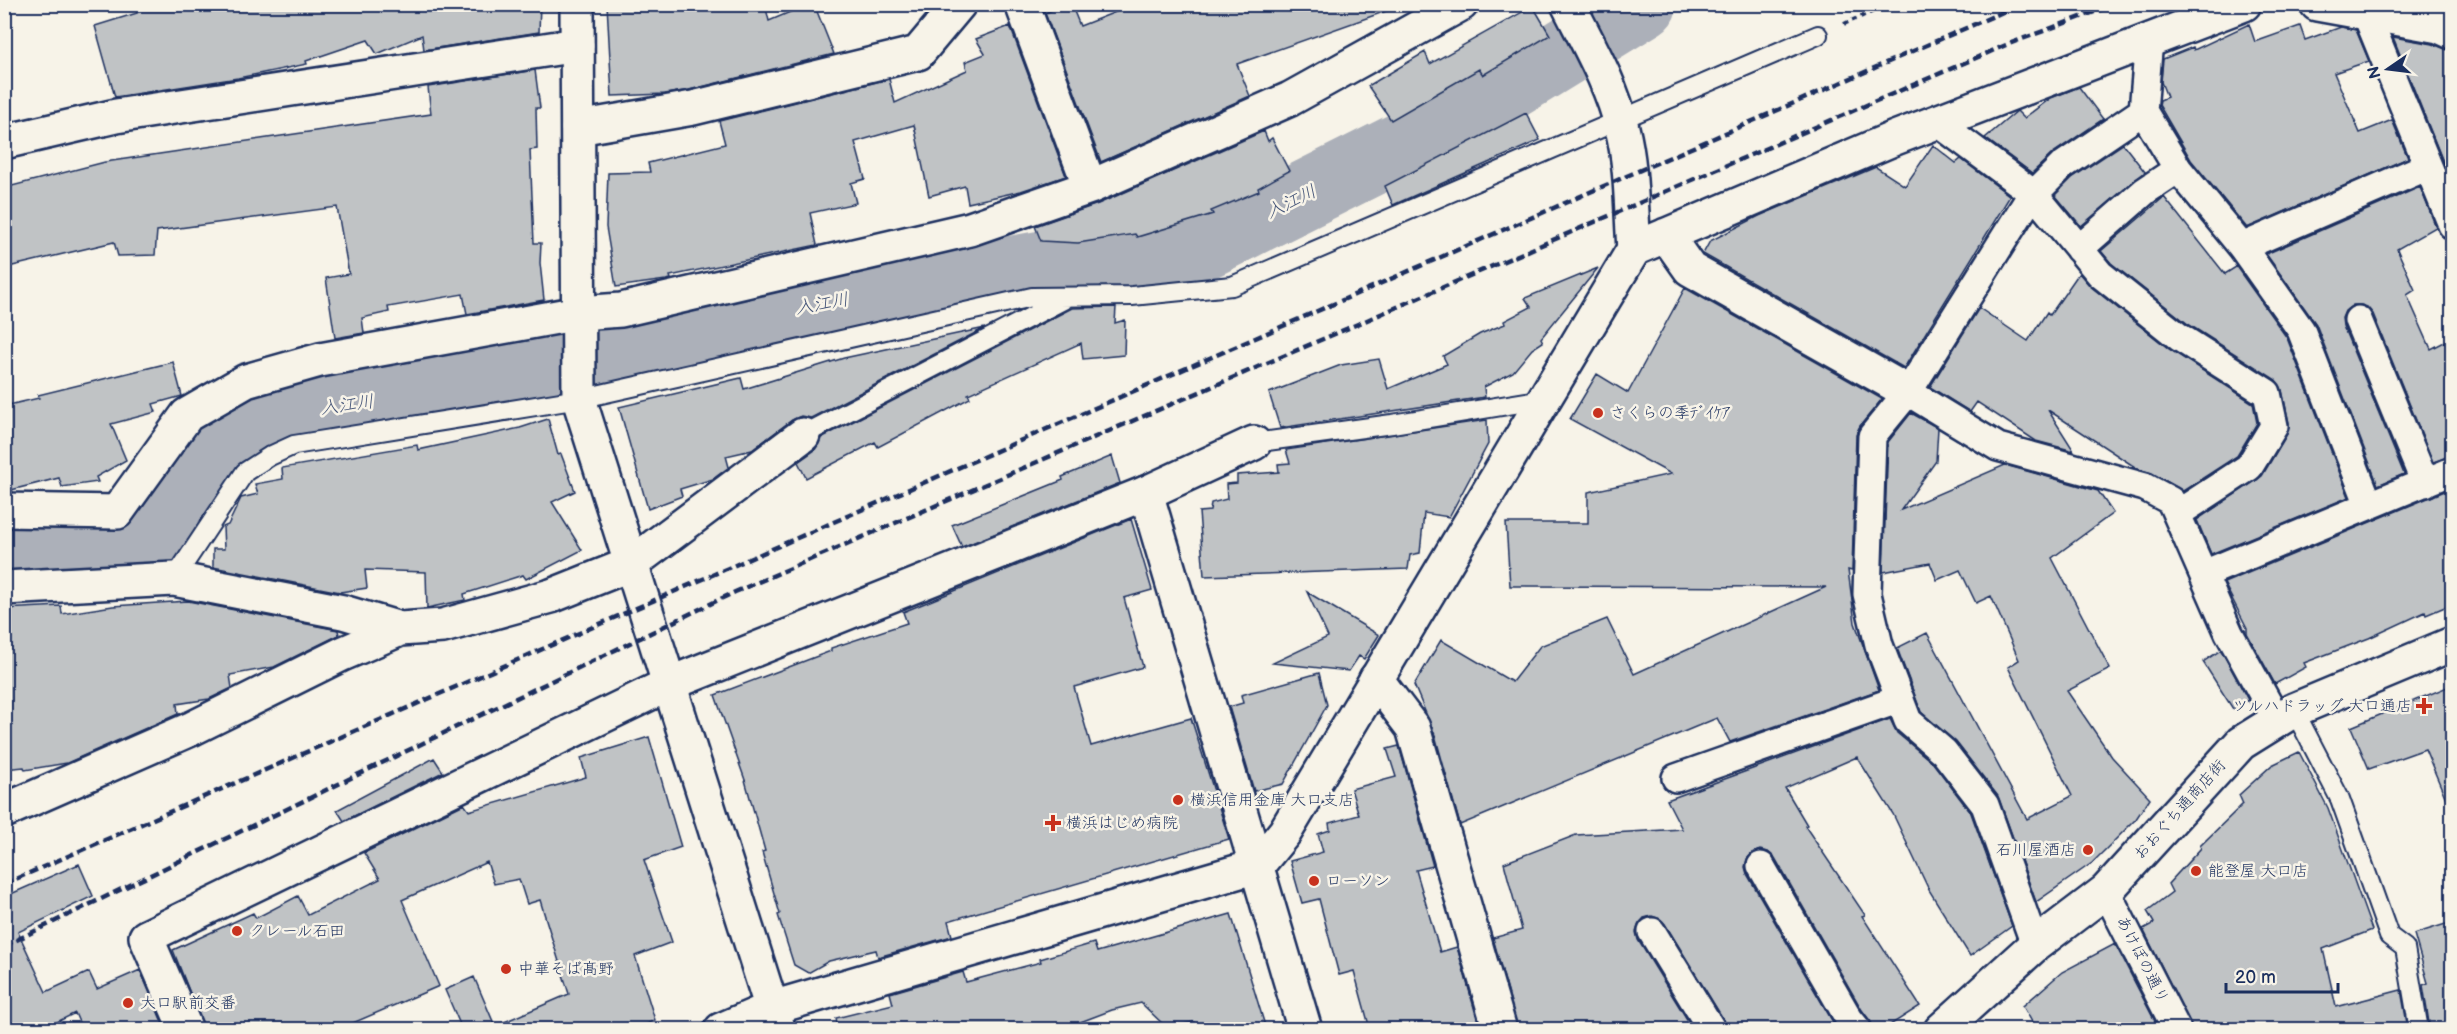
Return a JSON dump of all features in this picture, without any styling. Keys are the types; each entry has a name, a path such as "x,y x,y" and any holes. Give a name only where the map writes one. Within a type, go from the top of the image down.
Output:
{"street":[{"path":"577,4 579,393 631,564 776,1018"},
{"path":"578,128 693,108 918,53 959,4"},
{"path":"1022,4 1090,187"},
{"path":"4,510 117,512 187,415 246,381 320,360 578,328 621,310 970,229 1090,187 1290,99 1461,4"},
{"path":"1568,4 1603,74 1619,119 1627,160 1634,249"},
{"path":"721,1029 776,1018 1257,866 1285,832 1634,249 1937,122 2244,4"},
{"path":"2317,4 2439,26 2452,32"},
{"path":"2366,13 2452,225"},
{"path":"2149,40 2143,111 2178,169 2242,247 2301,330 2369,506"},
{"path":"4,142 116,116 577,45"},
{"path":"2035,945 1986,805 1944,752 1908,721 1879,645 1867,594 1872,436 1908,392 2034,194 2062,166 2143,111"},
{"path":"1937,122 2034,194 2100,274 2179,337 2267,393 2274,426 2249,467 2177,514"},
{"path":"2242,247 2428,166"},
{"path":"2079,249 2145,191 2178,169"},
{"path":"1666,235 1690,269 1908,392 1998,447 2145,487 2171,501 2229,633 2285,715"},
{"path":"2358,320 2425,483"},
{"path":"4,811 193,728 342,654 400,629 443,626 551,596 631,564 803,435"},
{"path":"186,1029 146,937 669,684 1146,493 1254,443"},
{"path":"2204,574 2452,471"},
{"path":"1146,493 1305,1029"},
{"path":"4,588 174,579 343,612 400,629"},
{"name":"おおぐち通商店街","path":"1941,1029 2035,945 2106,891 2241,743 2285,715 2452,644"},
{"path":"1376,679 1413,728 1500,1029"},
{"path":"1676,778 1900,699"},
{"path":"1761,866 1849,1019 1858,1029"},
{"name":"あけぼの通り","path":"2106,891 2177,1029"},
{"path":"1652,932 1712,1029"}],"lane":[{"path":"174,579 245,472 270,456 294,445 579,393 1032,297 1132,296 1232,286 1818,35"},
{"path":"803,435 1070,297"},
{"path":"1254,443 1435,418 1544,399"},
{"path":"2285,715 2340,799 2389,936 2405,948 2420,1029"}],"path":[{"path":"1818,35 1890,4"}],"building":[{"path":"134,4 540,4 539,32 424,50 422,35 377,54 368,40 306,61 307,64 238,78 115,97 95,26 137,13"},
{"path":"607,4 765,4 769,21 814,4 834,54 689,90 665,94 612,96"},
{"path":"1071,4 1080,26 1136,4 1391,4 1392,9 1237,64 1250,96 1101,162 1045,13"},
{"path":"1533,6 1550,35 1483,75 1479,69 1391,120 1368,86 1425,52 1430,64"},
{"path":"2249,24 2255,42 2300,26 2305,40 2341,27 2356,30 2369,61 2334,73 2360,133 2392,120 2408,158 2247,228 2191,160 2159,105 2160,100 2167,97 2161,82 2163,59 2193,47 2194,50"},
{"path":"1010,26 1066,176 1021,191 968,203 965,186 929,196 914,125 855,142 865,179 851,183 856,203 810,213 817,245 670,276 671,279 616,287 606,227 608,173 650,172 648,163 725,144 719,121 889,79 895,103 967,70 965,62 985,54 976,39"},
{"path":"2393,37 2433,44 2448,50 2452,59 2452,184"},
{"path":"535,70 540,108 536,108 537,149 530,150 534,243 541,243 540,263 544,300 467,314 463,294 388,307 389,312 362,318 364,333 335,338 326,278 349,274 337,207 157,231 155,255 118,256 114,242 4,268 4,188 105,162 431,114 428,87"},
{"path":"2079,87 2103,119 2053,153 2032,173 1985,138 2017,111 2024,118 2051,98"},
{"path":"1526,113 1540,140 1393,205 1385,186"},
{"path":"1264,131 1268,141 1272,138 1289,171 1258,188 1259,191 1211,211 1213,214 1137,237 1135,234 1078,243 1041,241 1035,226 1098,204"},
{"path":"2123,144 2145,172 2081,226 2055,195 2072,178"},
{"path":"1933,145 1956,163 1961,159 2010,196 1904,368 1703,254 1710,241 1759,216 1876,167 1905,186"},
{"path":"2420,187 2436,227 2397,249 2415,290 2407,295 2431,349 2452,338 2452,456 2433,462 2373,314 2367,307 2353,305 2345,311 2342,318 2343,326 2404,474 2378,485 2316,324 2266,254"},
{"path":"2164,197 2225,274 2236,267 2235,265 2287,338 2349,497 2211,554 2197,520 2262,476 2287,434 2289,423 2282,390 2276,380 2188,324 2111,263 2101,251"},
{"path":"1598,268 1541,338 1543,342 1532,349 1513,372 1484,387 1485,397 1280,428 1269,393 1341,365 1379,359 1388,389 1447,364 1443,356 1480,334 1505,324 1504,321 1531,307 1525,298"},
{"path":"2079,273 2090,286 2169,349 2253,403 2257,423 2237,456 2183,491 2152,473 2138,469 2048,410 2074,451 2036,441 1977,402 1970,412 1930,387 1979,308 2028,341 2047,312 2050,315"},
{"path":"1685,288 1882,399 1860,426 1856,435 1852,571 1848,570 1855,623 1879,690 1730,742 1717,718 1460,825 1435,735 1414,685 1441,640 1512,682 1540,646 1607,619 1634,674 1826,587 1510,586 1506,523 1588,523 1588,492 1671,474 1570,419 1597,374 1628,393"},
{"path":"1116,307 1115,323 1125,320 1124,355 1083,359 1081,343 968,394 970,398 878,447 875,442 806,478 798,462 815,450 821,438 1072,308"},
{"path":"985,328 811,418 801,416 792,420 752,450 726,456 729,467 713,479 680,489 682,496 648,509 619,407 741,378 744,389 844,358"},
{"path":"173,362 182,396 153,404 156,412 111,424 126,460 96,477 98,482 62,487 59,478 11,490 4,465 4,406 39,398 38,395"},
{"path":"1911,413 1938,428 1936,461 1901,510 2005,465 2098,491 2113,513 2052,558 2110,669 2067,691 2112,757 2150,798 2136,819 2092,863 2036,902 1998,796 1956,742 1921,712 1897,648 1927,633 2027,819 2072,796 2008,667 2019,660 1991,596 1976,603 1960,570 1937,580 1930,563 1883,572 1888,442"},
{"path":"548,419 558,455 561,454 575,491 552,502 582,550 526,579 523,575 464,594 465,600 427,608 426,572 365,570 367,588 340,592 213,567 213,549 224,549 223,527 228,525 241,498 258,494 255,484 283,479 282,468 417,445 418,450 520,428"},
{"path":"1487,420 1488,444 1449,517 1424,513 1420,553 1410,555 1408,569 1204,576 1199,512 1210,511 1211,503 1227,499 1226,484 1237,483 1237,475 1279,472 1278,464 1290,463 1286,450"},
{"path":"1112,456 1120,483 962,547 952,525 1063,480 1062,477"},
{"path":"2452,488 2452,604 2426,615 2425,612 2369,638 2304,663 2306,667 2275,684 2247,633 2247,628 2224,583"},
{"path":"1131,519 1152,590 1124,598 1143,667 1074,687 1091,746 1191,718 1229,839 948,921 952,936 878,957 876,950 829,961 808,973 794,965 778,915 780,914 762,852 765,851 745,780 715,695 831,651 831,648 907,623 903,612"},
{"path":"1307,592 1379,635 1364,659 1359,656 1349,671 1273,663 1328,637"},
{"path":"188,601 338,630 339,635 274,667 230,675 232,688 209,699 177,704 178,714 67,763 25,770 24,767 4,769 4,609 61,606 62,614 113,606"},
{"path":"2221,650 2248,700 2233,709 2203,662"},
{"path":"1319,673 1327,705 1283,784 1254,791 1229,707 1243,703 1241,695"},
{"path":"2452,685 2452,813 2425,749 2369,769 2351,727"},
{"path":"1890,719 1897,733 1933,763 1971,813 2012,926 1970,956 1929,890 1893,814 1857,757 1785,788 1807,825 1805,826 1865,915 1862,916 1920,1006 1884,1029 1873,1029 1775,858 1768,852 1760,850 1747,859 1745,867 1747,874 1837,1029 1728,1029 1665,924 1652,916 1644,918 1639,924 1636,932 1638,940 1693,1029 1518,1029 1493,938 1522,930 1504,863 1576,835 1682,829 1667,800"},
{"path":"649,737 681,847 644,860 672,942 635,956 655,1020 637,1029 462,1029 445,990 474,977 495,1026 569,994 540,900 527,904 519,879 494,884 487,862 402,900 439,986 339,1029 204,1029 173,950 253,913 256,918 298,896 308,915 380,879 364,853 464,804 469,811 586,777 581,758"},
{"path":"1399,746 1433,866 1416,870 1440,952 1457,947 1480,1029 1370,1029 1354,971 1339,975 1319,899 1302,903 1290,861 1323,852 1318,834 1330,830 1329,823 1359,815 1351,789 1396,777 1387,749"},
{"path":"2299,752 2328,808 2372,930 2323,949 2336,1007 2401,990 2408,1029 2193,1029 2143,929 2154,923 2147,911 2172,892 2168,884 2201,848 2200,846 2243,804 2239,795 2272,765"},
{"path":"434,758 443,772 344,821 337,810"},
{"path":"79,864 93,896 18,932 46,992 89,972 97,989 140,970 165,1029 82,1029 75,1013 43,1029 4,1029 4,897"},
{"path":"1231,914 1266,1029 1197,1029 1194,1022 1166,1027 1141,1003 1112,1010 1062,1029 838,1029 836,1018 893,1004 890,993 963,972 966,982 1041,962 1040,959 1094,943 1097,952"},
{"path":"2452,922 2452,1029 2430,1029 2423,985 2428,983 2414,934"},
{"path":"2115,944 2159,1029 2036,1029 2023,1006 2062,972"}],"waterway":[{"name":"入江川","path":"4,548 157,543 203,464 268,416 396,398 762,315 1073,259 1183,256 1456,119 1643,4"}],"railway":[{"path":"4,884 2021,4"},
{"path":"4,946 735,592 2006,45 2116,4"}],"place":[{"name":"さくらの季ﾃﾞｲｹｱ","path":"1598,413"},
{"name":"ツルハドラッグ 大口通店","path":"2424,706"},
{"name":"横浜信用金庫 大口支店","path":"1178,800"},
{"name":"横浜はじめ病院","path":"1053,823"},
{"name":"石川屋酒店","path":"2088,850"},
{"name":"能登屋 大口店","path":"2196,871"},
{"name":"ローソン","path":"1314,881"},
{"name":"クレール石田","path":"237,931"},
{"name":"中華そば髙野","path":"506,969"},
{"name":"大口駅前交番","path":"128,1003"}]}
